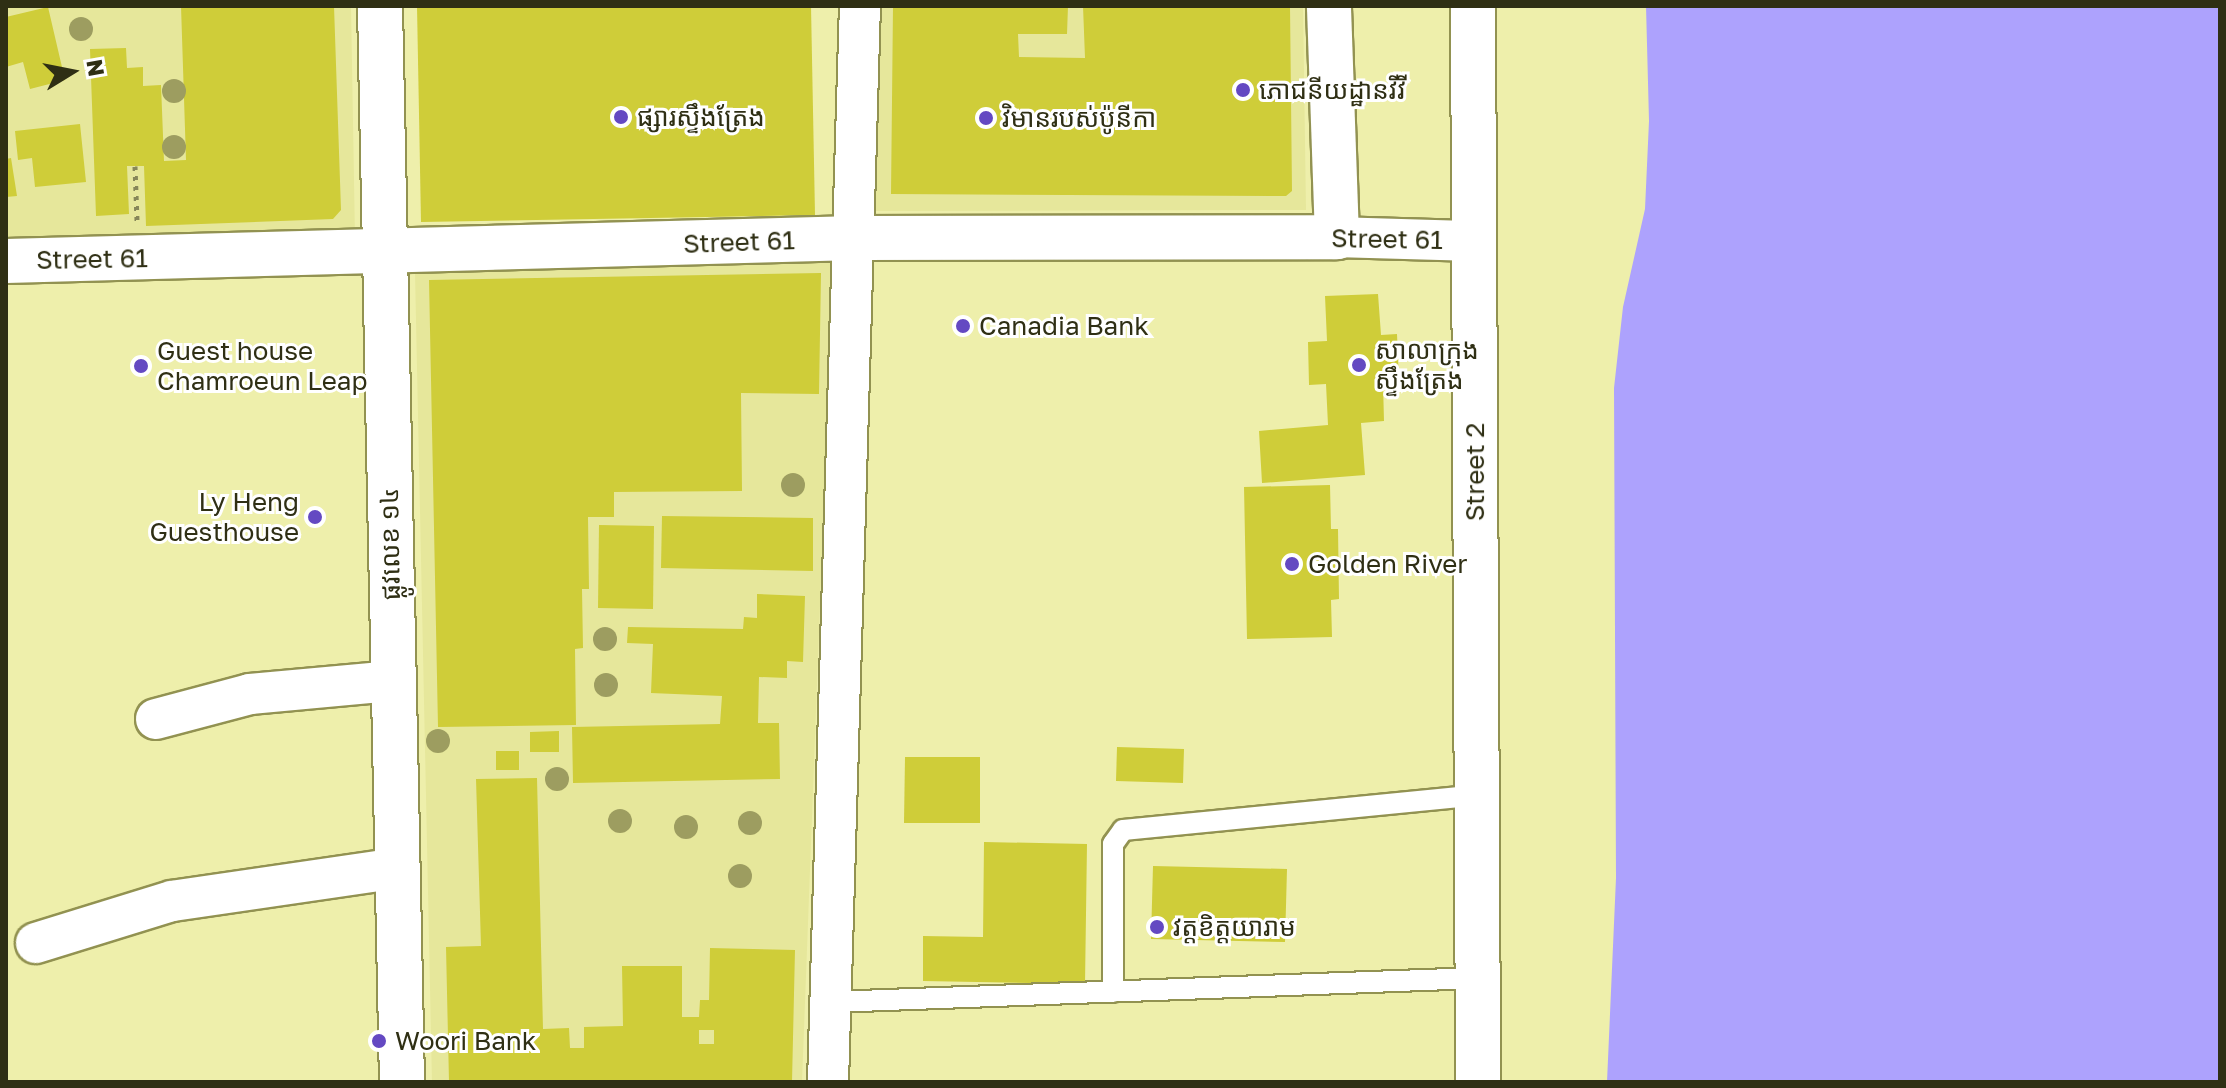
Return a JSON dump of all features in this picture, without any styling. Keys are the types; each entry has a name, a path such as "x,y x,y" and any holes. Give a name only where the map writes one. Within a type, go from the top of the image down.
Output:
{"street":[{"name":"ផ្លូវលេខ ១៤","path":"380,6 402,1082"},
{"path":"828,1082 856,238 860,6"},
{"path":"1329,6 1337,237"},
{"name":"Street 2","path":"1473,6 1478,1082"},
{"name":"Street 61","path":"6,261 856,238 1337,237 1473,241"},
{"path":"156,719 250,694 393,681"},
{"path":"36,943 172,901 397,868"}],"lane":[{"path":"1113,992 1113,844 1123,830 1477,795"},
{"path":"832,1002 1478,978"}],"path":[{"path":"135,166 138,234"}],"shaded area":[{"path":"6,6 351,6 355,239 6,244"},
{"path":"876,6 1303,6 1306,210 873,211"},
{"path":"1646,6 2220,6 2220,1082 1607,1082 1616,878 1614,388 1623,307 1645,209 1649,121"},
{"path":"833,260 802,1082 432,1082 415,272"}],"building":[{"path":"181,6 334,6 341,210 333,219 146,226 144,166 127,166 129,214 96,216 90,49 126,48 127,68 143,67 143,86 161,85 164,161 186,160"},
{"name":"ផ្សារស្ទឹងត្រែង","path":"417,6 811,6 815,215 421,222"},
{"path":"893,6 1068,6 1067,34 1018,34 1019,57 1085,58 1083,6 1290,6 1292,191 1286,196 891,194"},
{"path":"48,7 65,80 30,89 23,62 6,67 6,17"},
{"path":"80,124 86,182 35,187 32,158 18,160 15,131"},
{"path":"11,158 17,196 6,197 6,159"},
{"path":"821,273 819,394 741,393 742,491 614,492 614,517 588,517 589,589 582,589 583,648 575,649 576,725 438,727 429,280"},
{"path":"1378,294 1381,335 1397,334 1399,382 1383,383 1384,421 1361,423 1365,475 1262,483 1259,431 1328,425 1326,384 1309,385 1308,342 1327,341 1325,296"},
{"name":"Golden River","path":"1330,485 1331,529 1338,529 1339,599 1331,600 1332,637 1247,639 1244,487"},
{"path":"662,516 813,518 813,571 661,568"},
{"path":"599,525 654,526 653,609 598,608"},
{"path":"757,594 805,596 803,662 787,661 787,678 759,677 758,723 779,723 780,779 573,783 572,727 720,724 722,696 651,693 653,644 627,643 628,627 743,629 744,617 757,618"},
{"path":"559,731 559,752 530,752 530,732"},
{"path":"1117,747 1184,749 1183,783 1116,781"},
{"path":"496,751 519,751 519,770 496,770"},
{"path":"905,757 980,757 980,823 904,823"},
{"path":"537,778 543,1029 569,1028 570,1048 584,1048 584,1027 623,1026 622,966 682,966 682,1017 699,1017 700,1000 709,1000 710,948 795,950 792,1082 449,1082 446,947 481,946 476,779","holes":["699,1030 714,1030 714,1044 699,1044"]},
{"path":"984,842 1087,844 1085,984 923,981 923,936 983,937"},
{"path":"1153,866 1287,869 1285,942 1151,939"}],"place":[{"name":"ភោជនីយដ្ឋានវីវី","path":"1243,90"},
{"name":"ផ្សារស្ទឹងត្រែង","path":"621,117"},
{"name":"វិមានរបស់ប៉ូនីកា","path":"986,118"},
{"name":"Canadia Bank","path":"963,326"},
{"name":"សាលាក្រុង ស្ទឹងត្រែង","path":"1359,365"},
{"name":"Guest house Chamroeun Leap","path":"141,366"},
{"name":"Ly Heng Guesthouse","path":"315,517"},
{"name":"Golden River","path":"1292,564"},
{"name":"វត្តខិត្តយារាម","path":"1157,927"},
{"name":"Woori Bank","path":"379,1041"}]}
